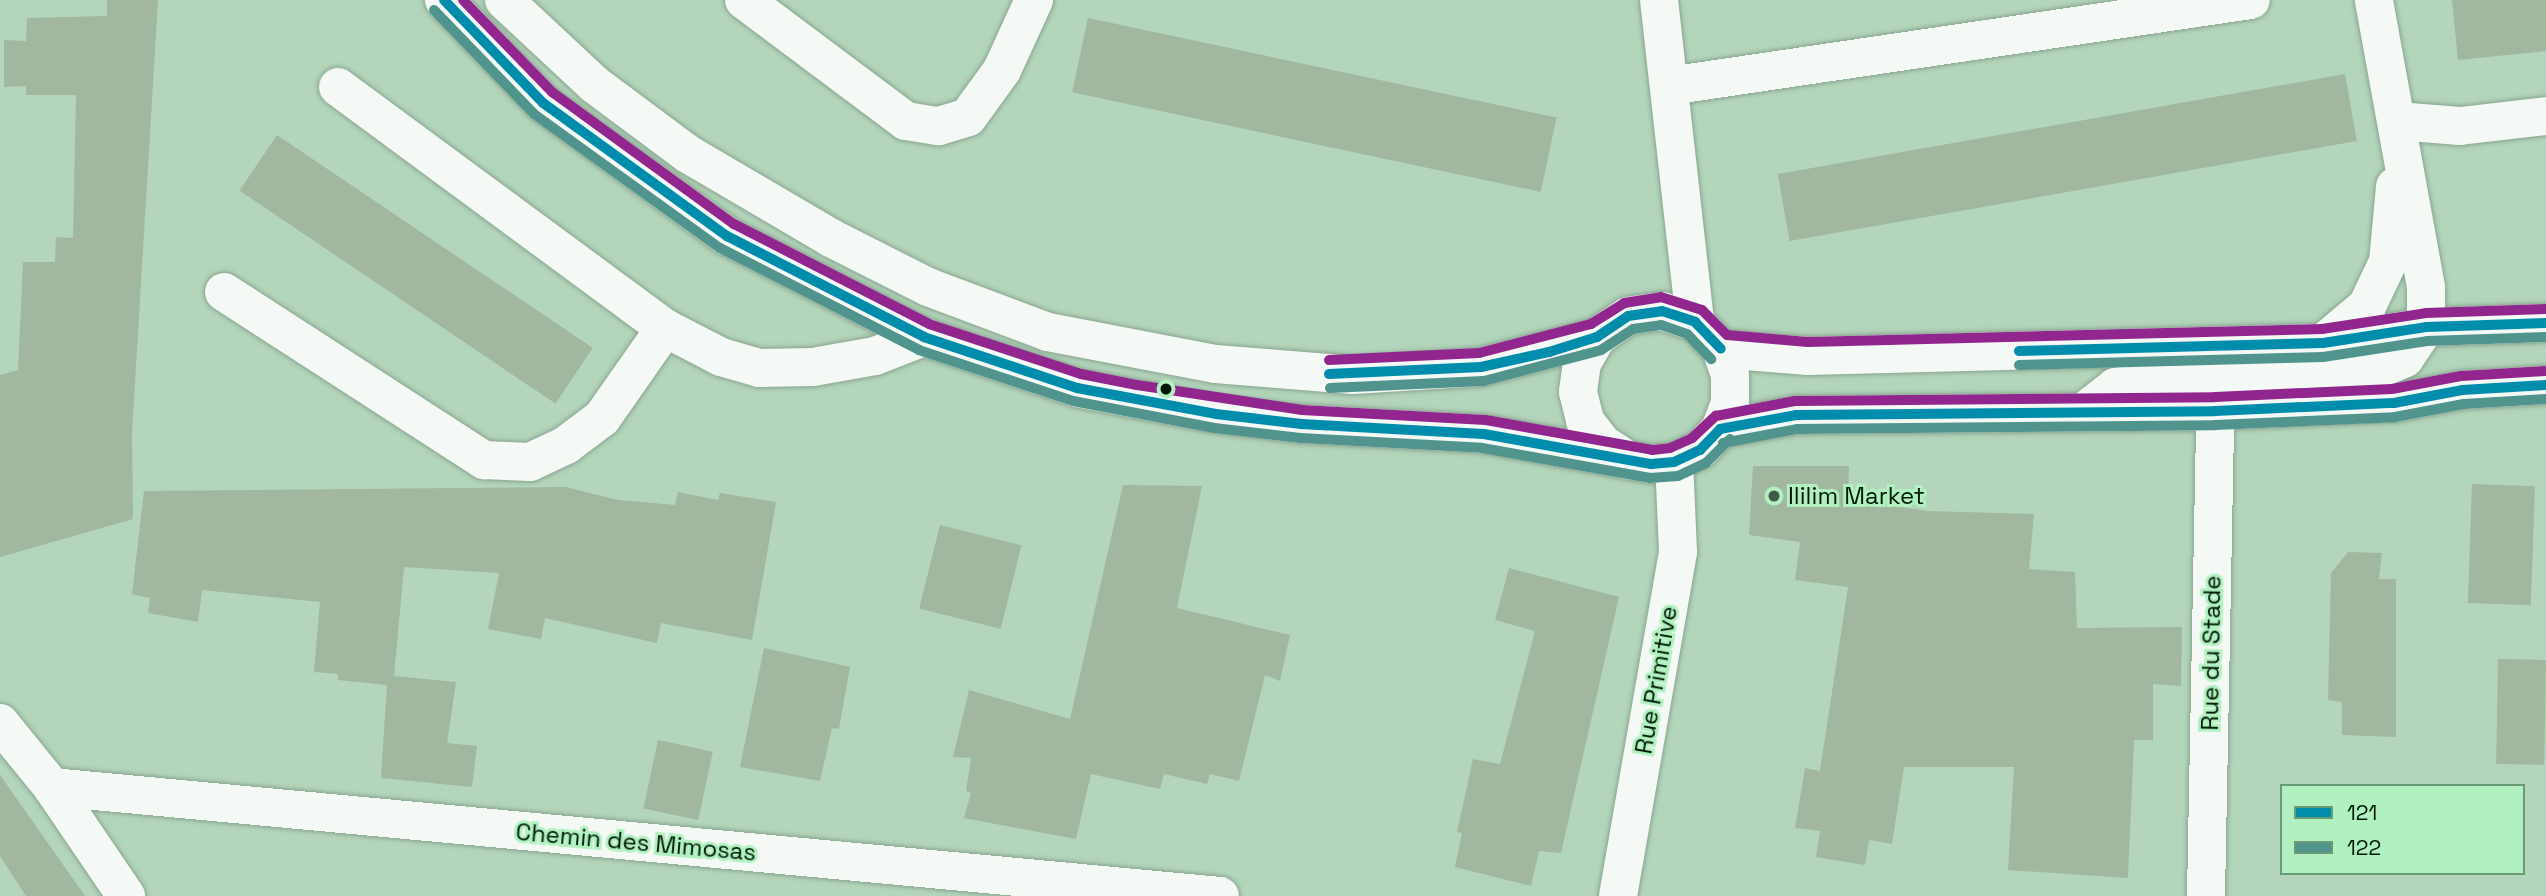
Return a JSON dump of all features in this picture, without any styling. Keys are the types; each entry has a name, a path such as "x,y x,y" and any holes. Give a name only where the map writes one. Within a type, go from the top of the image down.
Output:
{"street":[{"path":"444,0 543,103 727,236 924,337 1077,388 1216,414 1301,424 1484,434 1628,460 1674,462 1700,450 1720,429 1730,403 1730,375 1708,336 1683,237 1659,0"},
{"path":"504,0 594,84 688,155 831,238 928,287 1048,332 1216,364 1353,375 1481,367 1597,337 1628,316 1669,274 1683,237"},
{"path":"744,0 906,121 939,126 968,117 1002,70 1034,0"},
{"path":"1669,86 2250,0"},
{"path":"2084,411 2115,387 2148,381 2340,378 2370,373 2404,358 2426,327 2423,258 2374,0"},
{"path":"338,87 664,328 721,357 759,368 813,368 875,356 924,337"},
{"path":"2398,133 2546,116"},
{"path":"2323,343 2367,306 2388,262 2398,133"},
{"path":"224,292 484,460 530,462 566,445 602,418 664,328"},
{"path":"1628,316 1662,311 1708,336 1808,356 2323,343 2426,327 2546,323"},
{"path":"1597,337 1582,363 1578,392 1585,421 1603,444 1628,460"},
{"path":"1720,429 1796,415 2215,411 2394,403 2462,390 2546,385"},
{"name":"Rue du Stade","path":"2206,896 2215,411"},
{"name":"Rue Primitive","path":"1618,896 1678,552 1674,462"},
{"path":"0,723 52,787 126,896"},
{"name":"Chemin des Mimosas","path":"52,787 1220,896"}],"building":[{"path":"107,0 158,0 132,433 133,519 0,557 0,375 18,370 23,262 55,262 56,237 73,238 76,95 26,95 26,86 4,87 4,40 26,41 27,18 107,16"},
{"path":"2452,0 2546,0 2546,51 2458,60"},
{"path":"1088,18 1557,118 1541,192 1072,92"},
{"path":"2345,74 2357,141 1790,241 1778,174"},
{"path":"277,135 593,348 555,404 240,191"},
{"path":"1753,466 1849,466 1848,499 1927,511 2034,514 2029,569 2075,572 2077,628 2182,627 2181,686 2153,684 2153,740 2134,740 2128,878 2008,870 2014,767 1904,767 1892,844 1869,840 1865,865 1816,857 1820,831 1795,828 1805,768 1820,771 1848,587 1795,580 1800,542 1749,535"},
{"path":"2472,484 2535,486 2531,605 2468,603"},
{"path":"1123,485 1202,486 1177,608 1290,635 1280,681 1265,675 1239,781 1210,774 1207,784 1164,774 1160,789 1091,774 1076,839 964,818 971,793 966,791 971,758 953,757 969,690 1070,719"},
{"path":"566,487 618,500 675,505 678,492 718,500 720,493 776,502 752,640 661,623 657,643 545,618 541,639 488,629 499,573 404,567 394,676 456,682 447,743 477,746 472,787 381,778 387,685 338,680 338,674 314,672 320,602 202,590 198,622 148,613 150,598 132,594 144,491"},
{"path":"940,525 1022,545 1001,629 919,608"},
{"path":"2348,552 2382,553 2379,579 2396,579 2396,737 2342,735 2342,702 2328,700 2331,573"},
{"path":"1509,568 1619,597 1561,853 1539,851 1531,886 1455,867 1462,833 1457,832 1473,759 1500,764 1535,631 1495,620"},
{"path":"764,648 850,667 839,729 832,728 820,781 740,767"},
{"path":"2498,659 2546,660 2544,765 2496,764"},
{"path":"658,740 713,752 698,820 643,808"},
{"path":"0,775 85,896 26,896 0,856"}],"transit line":[{"name":"121","path":"444,0 543,103 727,236 924,337 1077,388 1216,414 1301,424 1484,434 1651,464 1674,462 1700,450 1720,429"},
{"path":"463,0 552,92 734,224 929,324 1081,374 1137,385 1302,410 1486,420 1652,450 1670,448 1692,438 1716,416 1795,401 2215,397 2392,389 2461,376 2545,371"},
{"name":"122","path":"434,10 534,114 720,248 919,350 1073,401 1214,428 1300,438 1482,448 1650,478 1678,476 1706,463 1730,439"},
{"path":"1329,360 1479,353 1591,324 1624,303 1661,297 1702,310 1727,335 1808,342 2322,329 2426,313 2546,309"},
{"name":"121","path":"1329,374 1481,367 1549,352 1597,337 1628,316 1662,311 1695,322 1721,349"},
{"name":"121","path":"2019,351 2323,343 2426,327 2546,323"},
{"name":"122","path":"1330,388 1484,381 1601,350 1633,329 1661,325 1687,334 1711,359"},
{"name":"122","path":"2019,365 2323,357 2427,341 2546,337"},
{"name":"121","path":"1720,429 1796,415 2215,411 2394,403 2462,390 2546,385"},
{"name":"122","path":"1723,443 1797,429 2215,425 2395,417 2464,404 2546,399"}],"place":[{"name":"Ililim Market","path":"1774,496"}]}
